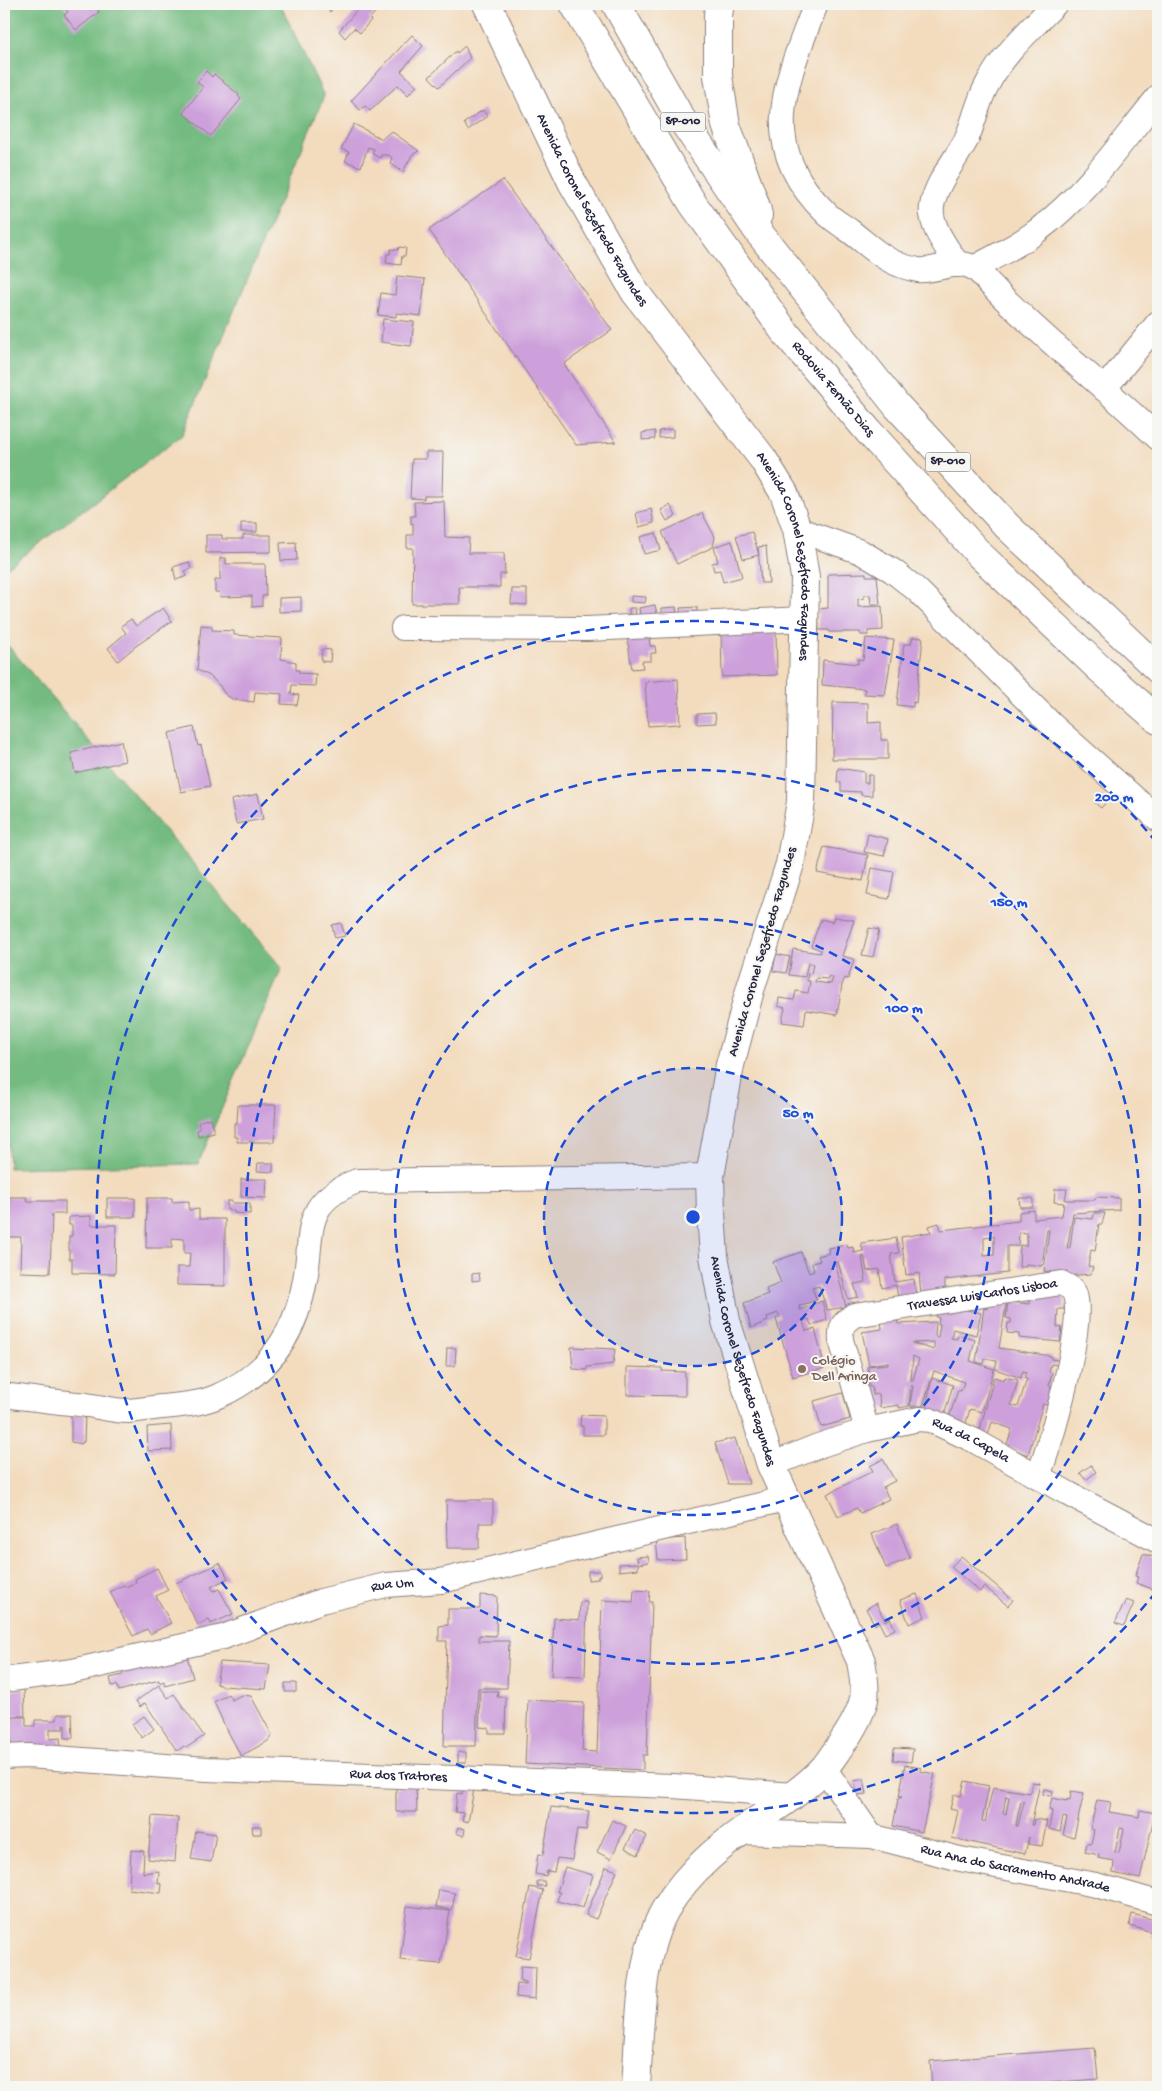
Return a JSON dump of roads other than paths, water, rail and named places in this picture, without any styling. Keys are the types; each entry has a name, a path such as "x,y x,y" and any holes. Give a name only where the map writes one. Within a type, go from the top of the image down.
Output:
{"main road":[{"name":"Avenida Coronel Sezefredo Fagundes","path":"487,4 572,182 635,292 763,459 784,493 797,529 805,577 801,802 790,864 750,990 730,1065 710,1176 714,1256 726,1321 771,1465 861,1661 864,1678 864,1699 852,1729 824,1768 794,1795 740,1832 703,1862 682,1884 664,1911 654,1939 643,1984 636,2087"},
{"name":"Rodovia Fernão Dias","path":"574,4 693,204 784,331 869,432 980,555 1100,669 1158,720"},
{"name":"SP-010","path":"616,4 680,117 760,234 897,406 994,512 1158,669"},
{"path":"720,4 718,14 718,76 726,124 756,207 760,234"}],"street":[{"path":"816,4 794,62 783,98 784,144 791,166 811,196 826,214 884,257 900,265 919,270 966,266 1013,247 1037,232 1067,205 1118,147 1158,97"},
{"path":"1055,4 1009,53 986,86 965,141 937,193 932,207 934,220 940,234 966,266 1122,403 1158,438"},
{"path":"1104,389 1158,323"},
{"path":"797,529 861,552 918,590 1053,726 1158,819"},
{"path":"403,628 588,629 805,619"},
{"path":"4,1395 128,1410 195,1403 218,1396 242,1382 261,1369 278,1351 288,1334 299,1306 305,1281 311,1226 317,1209 325,1199 341,1188 357,1181 710,1176"},
{"name":"Travessa Luis Carlos Lisboa","path":"867,1430 841,1340 841,1328 844,1322 854,1315 1061,1283 1072,1289 1075,1293 1078,1309 1068,1372 1045,1458 1038,1476"},
{"name":"Rua da Capela","path":"771,1465 818,1446 867,1430 919,1419 930,1420 975,1441 1158,1540"},
{"name":"Rua Um","path":"4,1680 73,1671 223,1637 321,1601 350,1593 386,1585 441,1581 786,1499"},
{"name":"Rua dos Tratores","path":"4,1756 28,1756 207,1769 673,1786 794,1795"},
{"path":"824,1768 871,1836"},
{"path":"740,1832 871,1836"},
{"name":"Rua Ana do Sacramento Andrade","path":"871,1836 960,1859 1096,1886 1158,1903"}],"place":[{"name":"Colégio Dell Aringa","path":"802,1369"}]}
